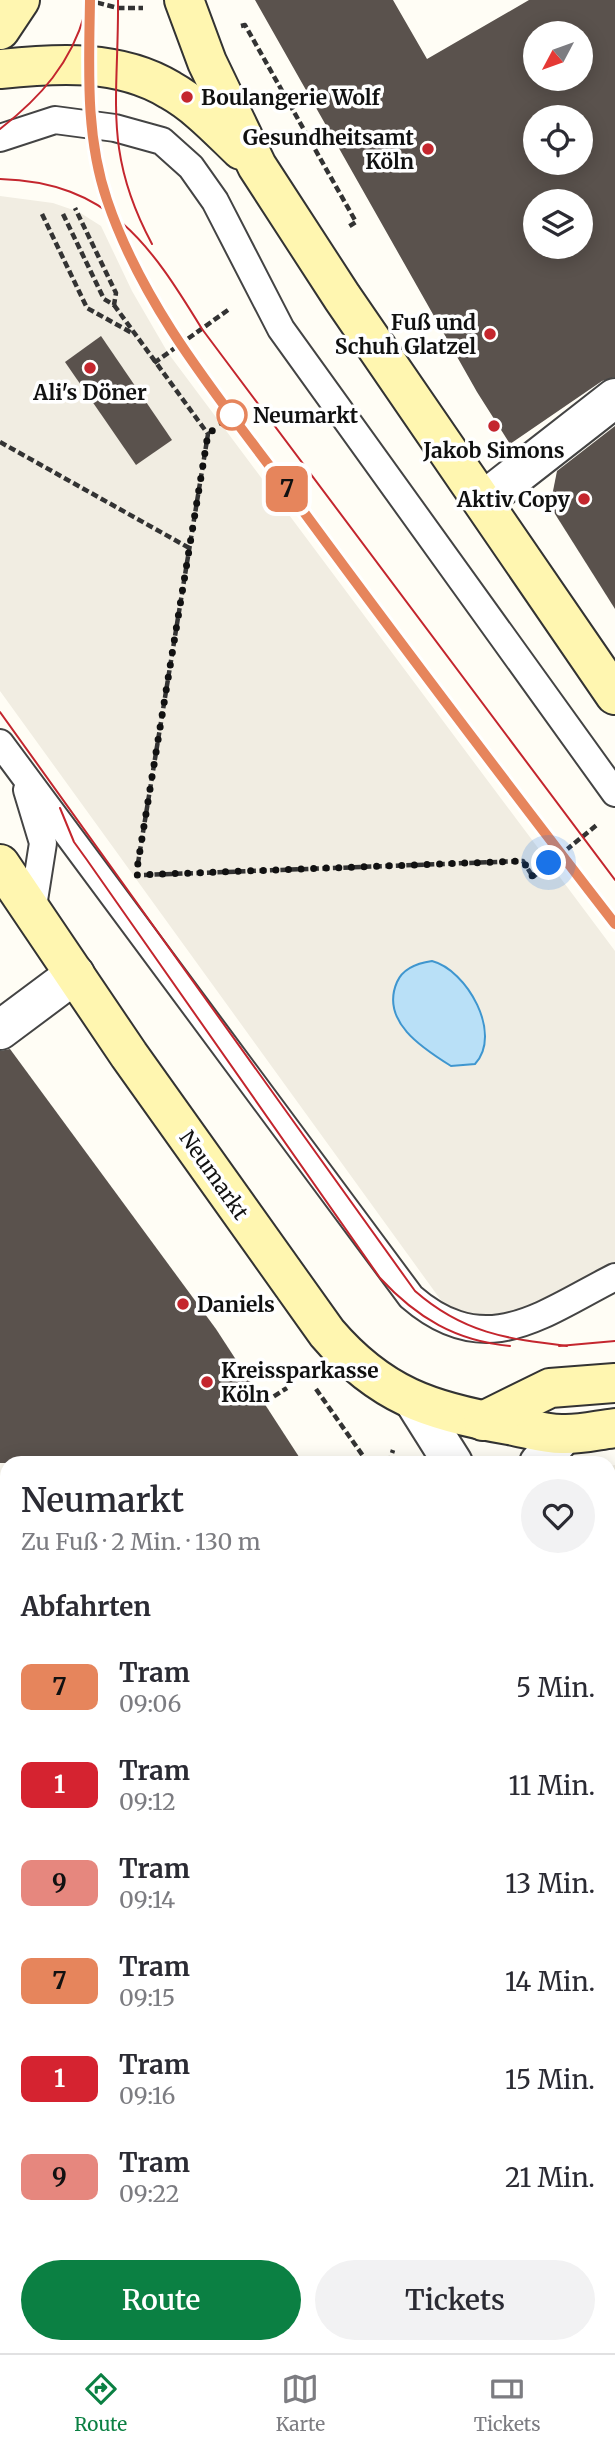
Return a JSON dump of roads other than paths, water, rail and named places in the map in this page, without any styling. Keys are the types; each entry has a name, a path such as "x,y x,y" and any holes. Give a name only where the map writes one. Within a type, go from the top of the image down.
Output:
{"main road":[{"path":"0,30 20,0"},
{"path":"178,12 207,62 257,166 342,297 615,695"},
{"path":"0,69 89,64 160,85 170,89 209,119 257,166"},
{"name":"Neumarkt","path":"0,864 327,1333 358,1366 414,1401 457,1417 482,1420 551,1449 615,1428"},
{"path":"482,1420 550,1388 615,1383"}],"street":[{"path":"483,501 615,398"},
{"path":"0,1030 75,974"},
{"path":"414,1401 449,1456"}],"lane":[{"path":"0,138 54,120 103,126 162,141 191,167 215,201 281,328 615,793"},
{"path":"0,743 26,788 43,844 32,913"},
{"path":"0,743 411,1297 432,1316 478,1331 517,1327 615,1277"}],"water":[{"path":"432,961 457,977 477,1005 485,1037 483,1051 475,1064 451,1066 417,1042 399,1021 393,996 397,982 403,973 412,967"}],"tram line":[{"path":"90,0 90,101 100,176 123,241 165,320 215,394 615,924"},
{"name":"7","path":"90,0 92,140 112,213 152,296 180,344 258,451 615,924"},
{"path":"118,0 116,96 120,152 136,211 152,244"},
{"path":"0,129 53,78 72,48 85,13"},
{"path":"0,179 38,183 70,192 98,205 122,223 144,245 164,270 202,329 615,880"},
{"path":"0,712 415,1291 451,1316 486,1332 567,1346"},
{"path":"60,808 74,842 380,1278 408,1305 439,1325 472,1339 510,1346"},
{"path":"559,1346 615,1341"}],"place":[{"name":"Boulangerie Wolf","path":"187,97"},
{"name":"Gesundheitsamt Köln","path":"428,149"},
{"name":"Fuß und Schuh Glatzel","path":"490,334"},
{"name":"Ali's Döner","path":"90,368"},
{"name":"Neumarkt","path":"232,415"},
{"name":"Jakob Simons","path":"494,426"},
{"name":"Aktiv Copy","path":"584,499"},
{"name":"Daniels","path":"183,1304"},
{"name":"Kreissparkasse Köln","path":"207,1382"}]}
